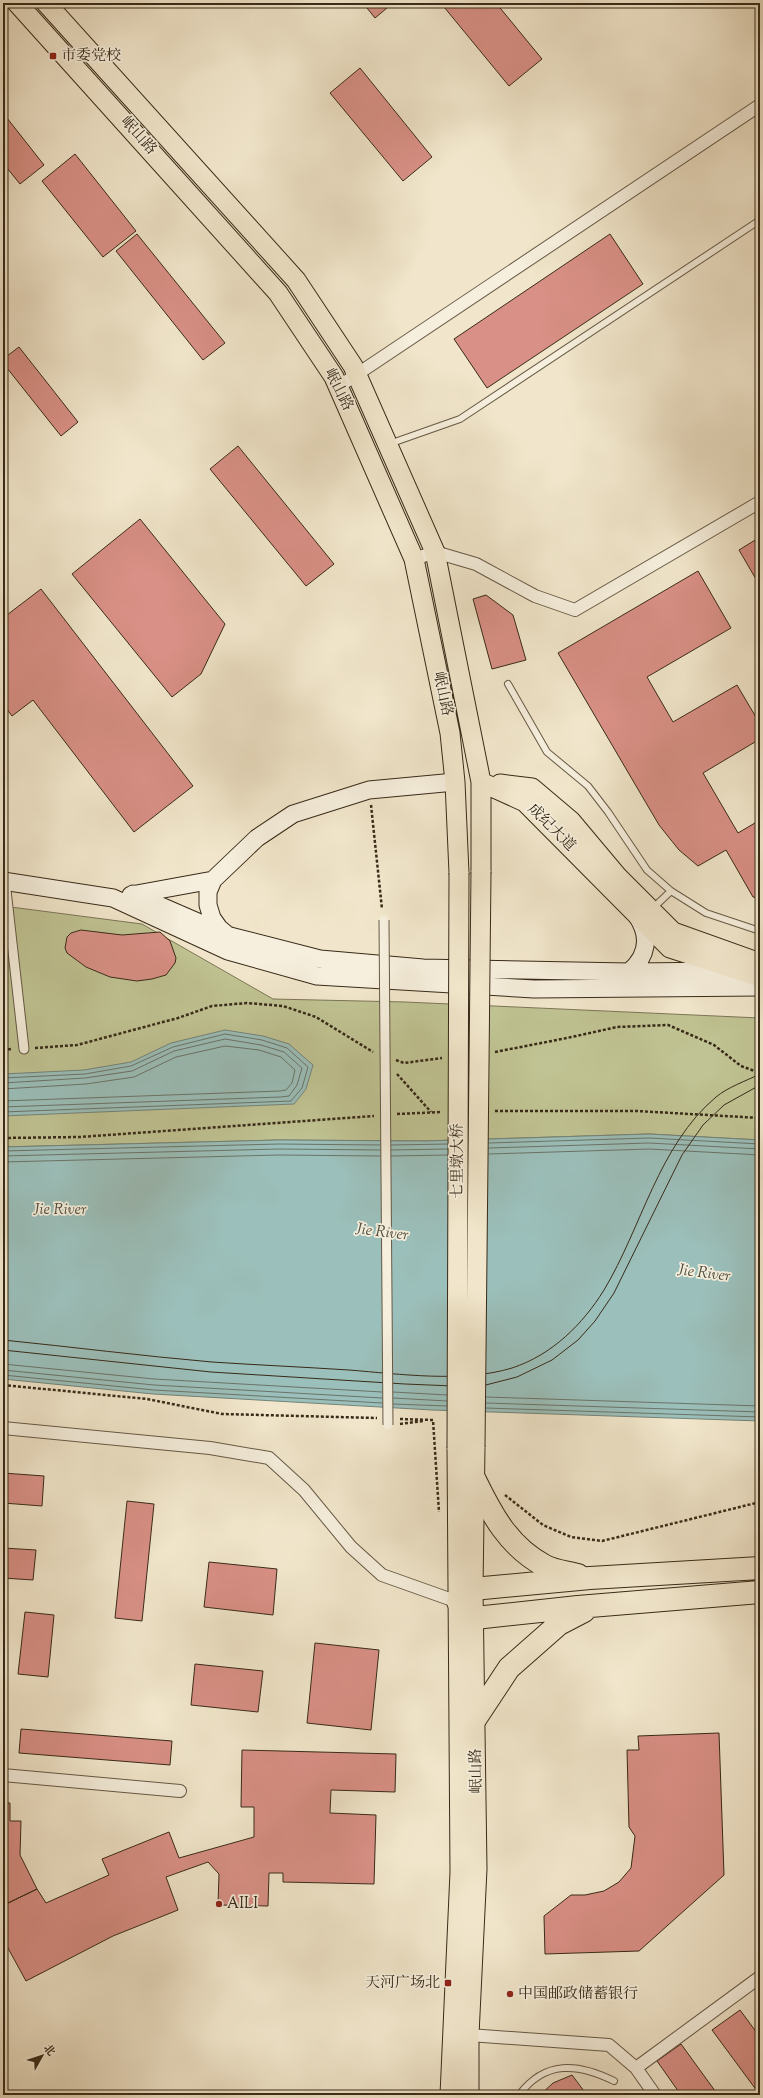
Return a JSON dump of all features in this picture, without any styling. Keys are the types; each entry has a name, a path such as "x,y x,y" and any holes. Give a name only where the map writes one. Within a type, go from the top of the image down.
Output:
{"highway":[{"path":"475,1480 493,1517 517,1547 546,1566 590,1578"},
{"path":"760,1568 590,1578 466,1596 475,1618 760,1592"},
{"path":"476,1718 509,1668 519,1658 558,1624 594,1606"}],"main road":[{"name":"岷山路","path":"17,3 278,293 334,377 414,559 450,733 455,782 459,873"},
{"name":"岷山路","path":"46,3 296,280 353,366 435,552 481,782 481,872"},
{"path":"230,936 219,928 212,918 208,905 208,892 213,880 257,838 293,814 369,790 455,782"},
{"name":"成纪大道","path":"481,782 525,802 643,912 673,932 760,963"},
{"name":"七里墩大桥","path":"466,1448 481,872"},
{"name":"七里墩大桥","path":"459,873 466,1448"},
{"path":"113,898 213,880"},
{"path":"4,881 113,898 228,951 317,976 534,989 760,987"},
{"path":"133,894 230,936 320,959 423,968 629,972 760,971"},
{"name":"成纪大道","path":"643,912 670,948 760,977"},
{"path":"629,972 637,965 643,956 646,945 643,912"},
{"name":"岷山路","path":"466,1448 475,1480 466,1596"},
{"name":"岷山路","path":"450,2095 460,1872 466,1596 466,1448"},
{"name":"岷山路","path":"469,2095 469,2034 477,1869 475,1618"}],"street":[{"path":"338,387 760,105"},
{"path":"414,559 435,552 476,564 535,596 575,610 760,502"},
{"path":"4,881 24,1048"},
{"path":"384,920 391,1422"},
{"path":"3,1428 210,1448 269,1458 304,1490 351,1547 382,1575 466,1596"},
{"path":"3,1776 180,1791"},
{"path":"636,2068 760,1977"},
{"path":"469,2034 609,2045 636,2068 656,2095"}],"lane":[{"path":"388,444 460,419 760,220"},
{"path":"508,684 548,752 588,786 608,812 647,870 671,891 706,913 760,931"},
{"path":"643,912 671,891"},
{"path":"519,2095 527,2084 548,2070 571,2067 594,2071 614,2081"}],"path":[{"path":"369,790 384,920"},
{"path":"394,1071 432,1112"},
{"path":"3,1385 147,1399 222,1414 378,1418"},
{"path":"391,1422 433,1420"},
{"path":"391,1422 433,1420"},
{"path":"433,1420 439,1514"},
{"path":"500,1491 543,1525 571,1537 602,1541 760,1502"}],"green space":[{"path":"3,906 142,924 273,999 405,1002 760,1018 760,1140 649,1134 425,1141 279,1140 3,1147"}],"water":[{"path":"225,1030 263,1036 289,1044 313,1065 306,1089 294,1104 3,1116 3,1074 84,1070 131,1062 171,1043"},
{"name":"Jie River","path":"649,1134 760,1140 760,1421 432,1410 153,1394 3,1379 3,1147 279,1140 425,1141"}],"building":[{"path":"363,3 393,3 375,18"},
{"path":"450,3 496,3 542,59 509,86 444,7"},
{"path":"360,68 432,157 403,181 330,93"},
{"path":"3,113 44,165 20,184 3,163"},
{"path":"75,154 136,231 103,257 42,181"},
{"path":"137,234 225,343 203,360 116,251"},
{"path":"610,234 643,284 487,388 454,339"},
{"path":"19,347 78,422 61,436 3,363 3,359"},
{"path":"238,446 334,564 306,586 210,469"},
{"path":"140,519 225,624 201,674 172,697 72,574"},
{"path":"760,537 760,586 739,550"},
{"path":"698,571 731,628 647,677 673,722 737,685 760,724 760,739 703,773 738,833 760,820 760,898 753,897 726,850 698,866 679,850 659,825 558,653"},
{"path":"41,589 193,786 134,832 33,700 12,716 3,704 3,618"},
{"path":"486,595 513,615 526,660 492,669 473,599"},
{"path":"81,930 122,935 160,932 170,941 176,958 175,963 166,975 152,979 137,981 110,977 86,967 67,953 65,948 67,937 71,933"},
{"path":"3,1473 44,1476 42,1506 3,1503"},
{"path":"127,1501 154,1504 142,1621 115,1618"},
{"path":"3,1548 36,1550 33,1580 3,1578"},
{"path":"209,1562 277,1569 273,1615 204,1607"},
{"path":"25,1612 54,1615 48,1677 18,1674"},
{"path":"315,1643 379,1650 371,1730 307,1723"},
{"path":"195,1664 263,1671 258,1712 191,1705"},
{"path":"21,1729 172,1741 170,1765 19,1753"},
{"path":"719,1733 724,1875 639,1951 545,1954 544,1916 571,1895 585,1895 604,1891 619,1882 631,1868 635,1836 629,1827 627,1750 639,1750 638,1736"},
{"path":"242,1750 396,1754 395,1792 331,1790 330,1813 376,1815 374,1884 283,1882 283,1873 269,1873 268,1906 218,1905 219,1874 208,1862 166,1877 178,1910 113,1936 26,1981 3,1939 3,1906 6,1904 37,1889 46,1903 109,1875 102,1859 169,1832 179,1858 254,1837 254,1807 241,1807"},
{"path":"3,1803 10,1803 10,1821 21,1821 20,1855 37,1889 6,1904 3,1899"},
{"path":"740,2010 760,2037 760,2095 712,2030"},
{"path":"681,2044 718,2095 681,2095 657,2061"},
{"path":"572,2075 587,2095 540,2095 553,2083"}],"tram line":[{"path":"3,1340 212,1362 410,1375 473,1375 493,1373 512,1368 527,1362 553,1347 586,1315 596,1303 617,1266 652,1188 679,1139 696,1117 716,1097 732,1087 760,1074"},
{"path":"3,1350 211,1372 405,1384 478,1387 517,1377 552,1360 578,1340 595,1321 614,1293 682,1155 703,1125 724,1105 760,1085"}],"place":[{"name":"市委党校","path":"53,56"},
{"name":"AILI","path":"219,1904"},
{"name":"天河广场北","path":"448,1983"},
{"name":"中国邮政储蓄银行","path":"510,1994"}]}
